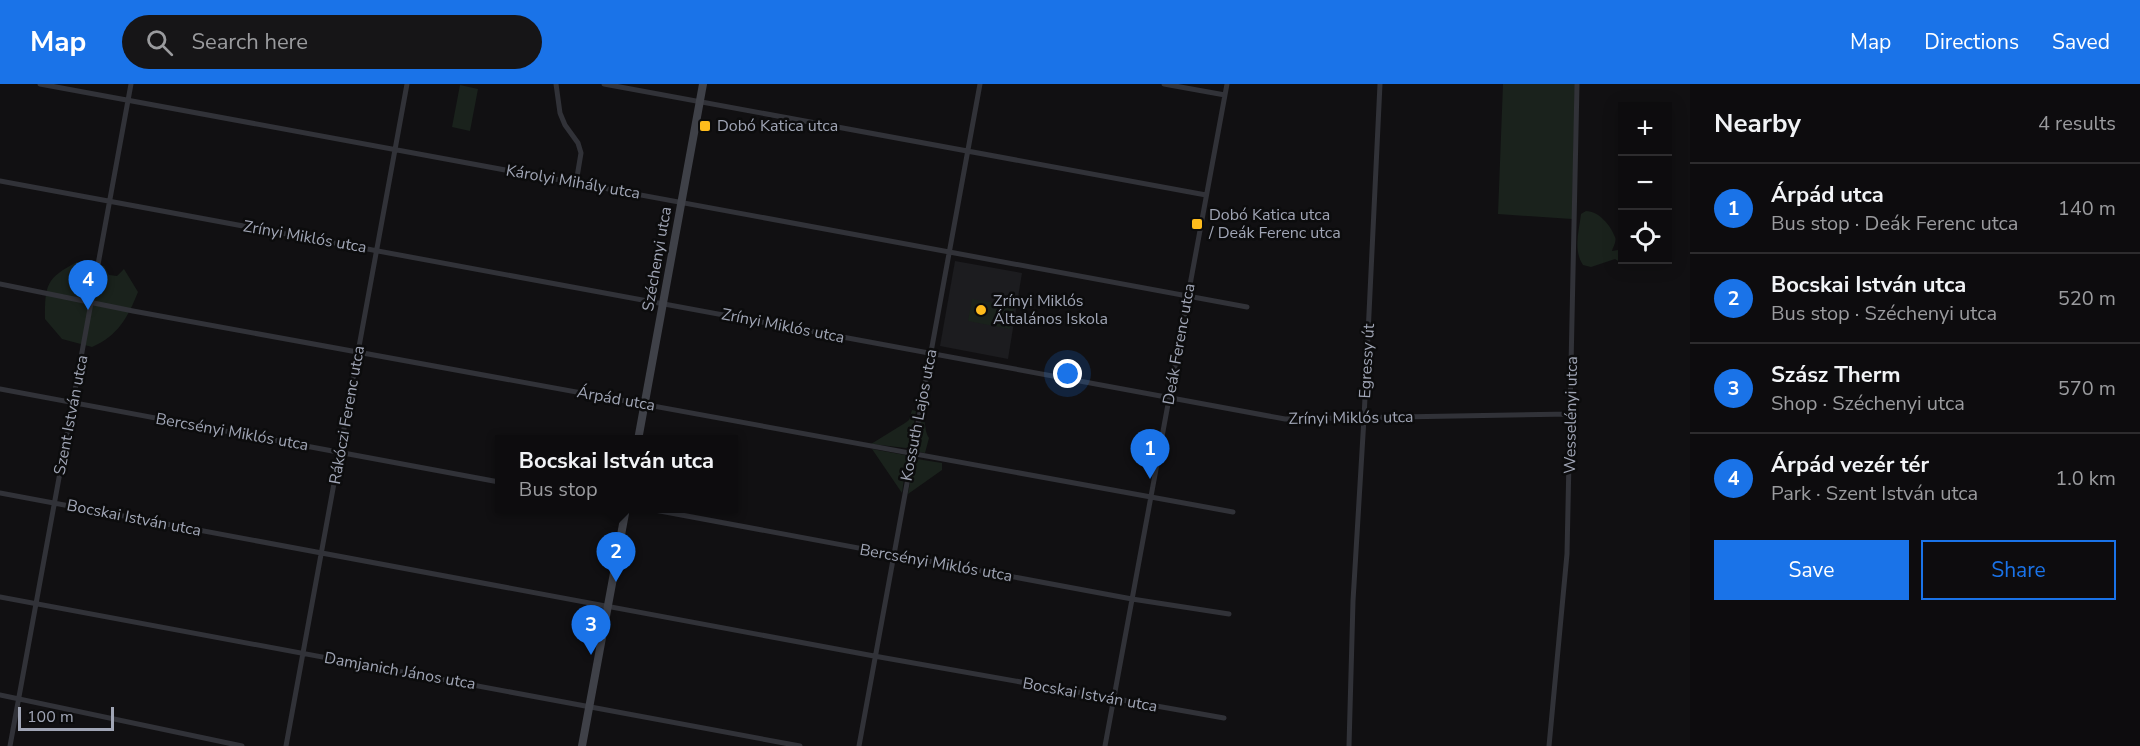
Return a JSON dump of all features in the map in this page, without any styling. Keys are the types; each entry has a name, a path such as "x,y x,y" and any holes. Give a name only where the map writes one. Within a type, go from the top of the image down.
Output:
{"street":[{"name":"Károlyi Mihály utca","path":"40,84 1247,307"},
{"name":"Szent István utca","path":"10,746 131,84"},
{"name":"Rákóczi Ferenc utca","path":"286,746 407,84"},
{"path":"556,84 560,113 581,153 576,183"},
{"path":"604,84 1206,195"},
{"name":"Széchenyi utca","path":"639,435 703,84"},
{"name":"Kossuth Lajos utca","path":"859,746 980,84"},
{"path":"1164,84 1225,95"},
{"name":"Deák Ferenc utca","path":"1105,746 1227,84"},
{"name":"Egressy út","path":"1348,746 1353,601 1380,84"},
{"name":"Wesselényi utca","path":"1549,746 1567,554 1577,84"},
{"name":"Zrínyi Miklós utca","path":"0,181 1285,420 1571,414"},
{"name":"Árpád utca","path":"0,284 92,303 1233,512"},
{"name":"Bercsényi Miklós utca","path":"0,389 495,481"},
{"name":"Bocskai István utca","path":"0,493 874,656 1224,718"},
{"path":"582,746 625,513"},
{"name":"Bercsényi Miklós utca","path":"670,513 1132,599 1229,614"},
{"name":"Damjanich János utca","path":"0,597 800,746"},
{"path":"0,695 242,746"}],"shaded area":[{"path":"1503,84 1575,84 1572,219 1498,214"},
{"path":"460,85 478,89 470,131 452,127"},
{"path":"1586,211 1600,216 1611,228 1615,239 1612,251 1618,250 1618,261 1615,259 1591,267 1583,265 1578,253 1577,240 1581,214"},
{"name":"Zrínyi Miklós Általános Iskola","path":"955,261 1022,273 1008,359 940,346"},
{"path":"77,262 104,266 109,275 117,276 124,269 138,292 121,325 109,337 92,347 62,339 45,319 49,284 59,273"},
{"path":"972,299 1014,306 1010,329 968,321"},
{"path":"912,410 916,411 910,446 906,448 871,444 909,420"},
{"path":"922,417 929,438 925,453 919,452 916,448"},
{"path":"872,449 905,455 907,458 902,493"},
{"path":"917,459 942,463 942,470 908,494 914,461"}],"place":[{"name":"Dobó Katica utca","path":"705,126"},
{"name":"Dobó Katica utca / Deák Ferenc utca","path":"1197,224"},
{"name":"Árpád vezér tér","path":"88,310"},
{"name":"Zrínyi Miklós Általános Iskola","path":"981,310"},
{"name":"Árpád utca","path":"1150,479"},
{"name":"Bocskai István utca","path":"616,582"},
{"name":"Szász Therm","path":"591,655"}]}
